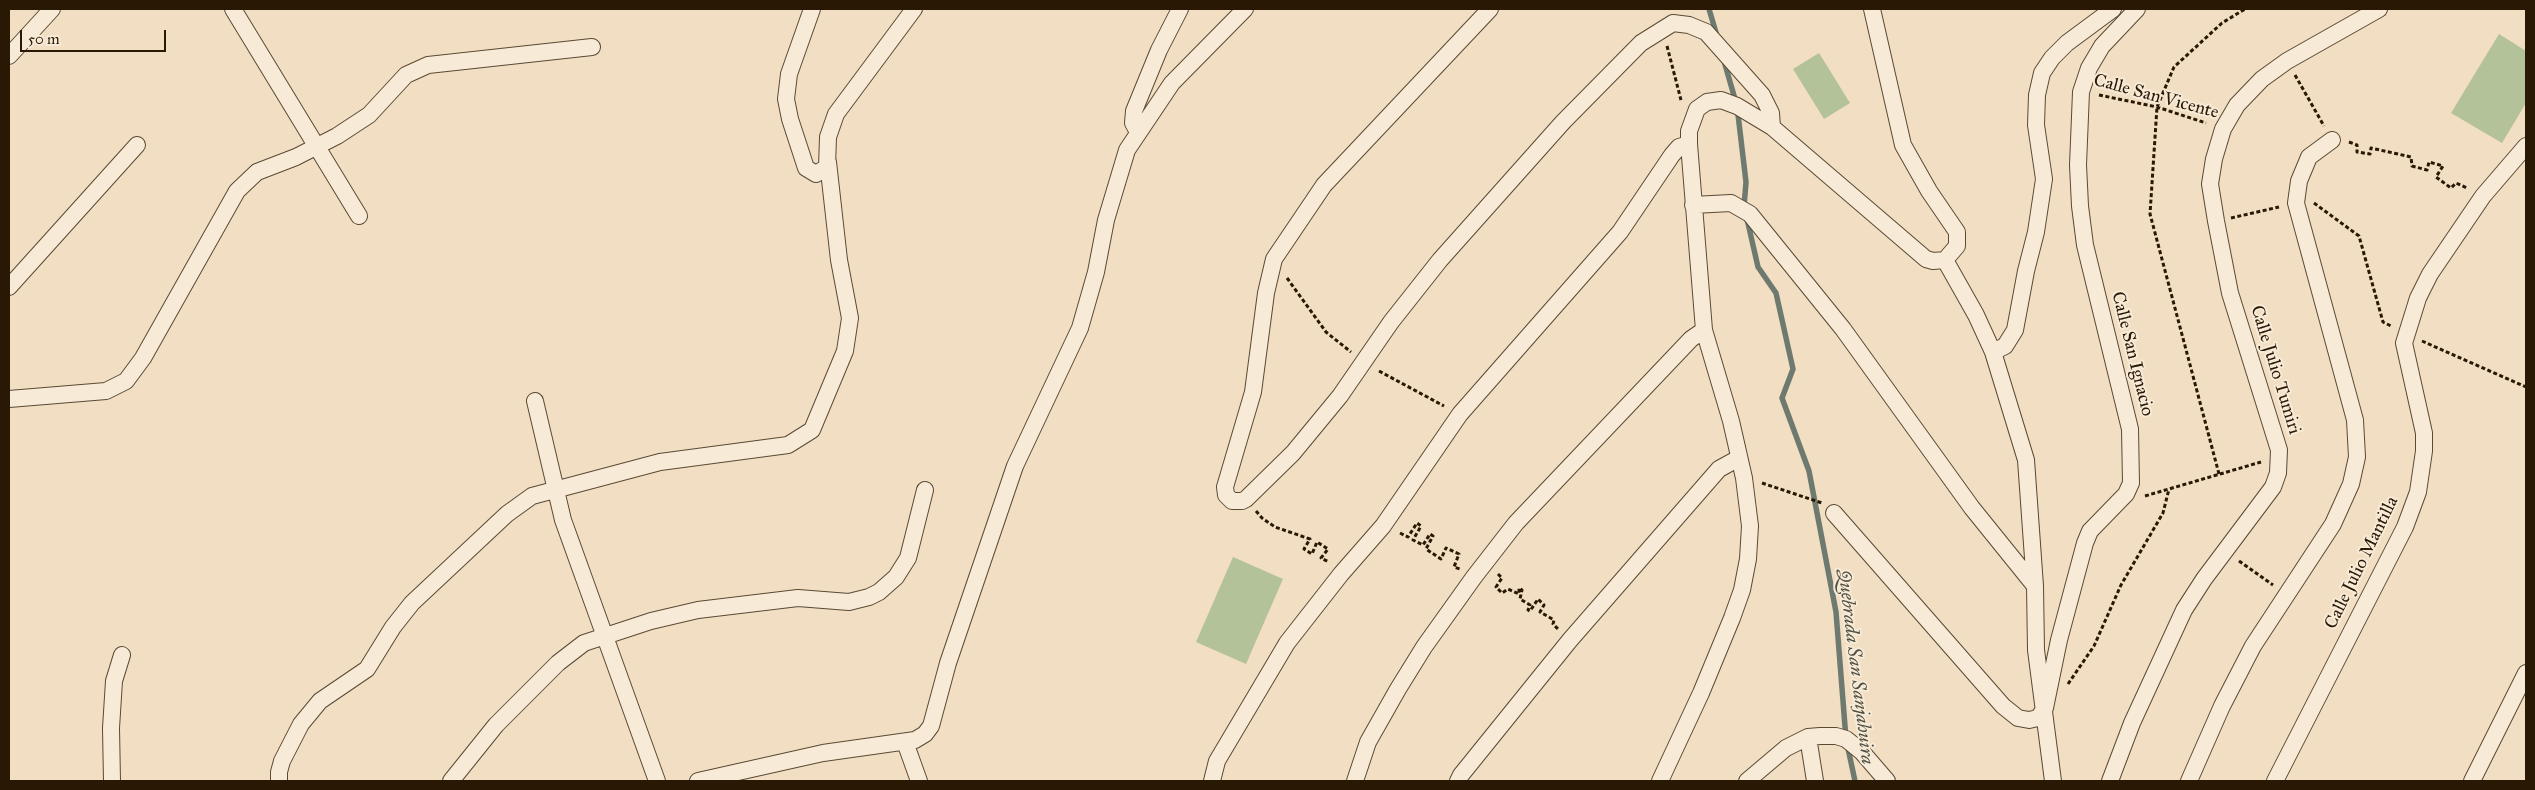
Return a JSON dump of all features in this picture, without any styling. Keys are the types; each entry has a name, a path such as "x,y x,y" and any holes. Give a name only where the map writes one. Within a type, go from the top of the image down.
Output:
{"street":[{"path":"9,56 52,9"},
{"path":"233,9 358,216"},
{"path":"812,9 789,74 786,88 787,109 806,168 812,173 820,173 824,171 828,162"},
{"path":"280,781 279,772 282,761 300,724 320,701 367,670 393,628 412,603 507,514 532,496 660,462 788,445 812,430 845,351 850,318 839,260 828,162 828,137 836,114 914,9"},
{"path":"1138,132 1133,123 1134,112 1159,50 1180,9"},
{"path":"698,781 823,753 915,740 926,734 931,726 948,664 1015,466 1080,328 1118,176 1127,150 1172,83 1246,9"},
{"path":"1490,9 1324,185 1274,259 1266,293 1254,392 1224,487 1226,495 1232,501 1237,502 1246,499 1293,453 1340,396 1391,322 1440,260 1502,189 1641,43 1662,28 1673,23 1689,25 1706,32 1762,95 1772,113 1772,127"},
{"path":"1660,781 1701,693 1742,590 1748,559 1750,526 1748,498 1739,458 1704,330 1688,144 1692,119 1698,109 1707,102 1721,100 1737,106 1772,127 1926,259 1933,261 1945,260 1957,246 1957,232 1929,191 1903,144 1872,9"},
{"path":"1993,352 2004,346 2015,330 2036,232 2044,179 2036,124 2037,95 2042,73 2052,58 2068,43 2113,9"},
{"name":"Calle San Ignacio","path":"2045,708 2059,640 2085,543 2090,531 2126,494 2131,483 2130,429 2085,245 2080,206 2078,165 2081,92 2089,68 2102,46 2137,9"},
{"name":"Calle Julio Tumiri","path":"2110,781 2132,723 2184,610 2224,552 2273,487 2278,473 2279,457 2276,441 2230,293 2210,184 2223,129 2237,105 2262,79 2287,61 2379,9"},
{"path":"9,399 106,391 126,381 143,358 238,191 257,172 338,136 369,115 406,75 428,64 592,47"},
{"path":"2189,781 2244,663 2332,524 2344,501 2357,456 2355,420 2296,204 2299,181 2309,157 2332,140"},
{"path":"1212,781 1217,761 1287,643 1383,526 1460,414 1620,232 1672,155 1679,147 1688,144"},
{"path":"9,287 136,145"},
{"name":"Calle Julio Mantilla","path":"2275,781 2405,527 2418,492 2424,451 2424,433 2404,343 2418,298 2430,274 2483,196 2526,146"},
{"path":"1693,205 1731,203 1750,214 1843,329 1972,508 2036,586"},
{"path":"1945,260 1976,315 1993,352 2026,460 2036,586 2036,650 2053,781"},
{"path":"1355,781 1368,742 1398,689 1424,647 1480,569 1516,523 1691,339 1704,330"},
{"path":"535,401 556,491 578,569 657,781"},
{"path":"1458,781 1570,640 1712,476 1719,469 1739,458"},
{"path":"451,781 496,725 558,664 584,643 604,635 689,612 743,603 798,598 849,602 869,597 888,586 908,558 925,490"},
{"path":"1834,513 2003,706 2018,718 2030,720 2038,718 2045,708"},
{"path":"112,781 111,728 114,681 122,655"},
{"path":"2472,781 2526,673"},
{"path":"1747,781 1786,748 1808,738 1836,736 1846,739 1862,752 1887,781"},
{"path":"1808,738 1816,781"},
{"path":"904,742 919,781"}],"path":[{"path":"2219,474 2150,214 2157,108 2174,67 2222,23 2245,9"},
{"path":"1662,28 1682,102 1692,119"},
{"path":"2287,61 2332,140 2344,145 2344,140 2357,145 2358,152 2370,154 2371,148 2411,157 2412,166 2427,170 2429,162 2443,166 2436,177 2451,188 2456,183 2483,196"},
{"name":"Calle San Vicente","path":"2081,92 2157,108 2223,129"},
{"path":"2406,334 2526,387"},
{"path":"2141,497 2279,457"},
{"path":"2065,687 2094,646 2121,585 2164,513 2169,488"},
{"path":"1785,489 1819,500"},
{"path":"1246,499 1262,518 1275,526 1310,538 1304,548 1312,554 1317,542 1328,549 1322,558 1332,563 1335,552 1351,564"},
{"path":"2224,552 2286,594"}],"green space":[{"path":"2499,34 2526,51 2526,103 2502,143 2451,113"},
{"path":"1819,53 1850,103 1824,119 1793,69"},
{"path":"1233,557 1283,579 1246,664 1196,642"}],"waterway":[{"name":"Quebrada San Sanjahuira","path":"1709,9 1717,36"},
{"name":"Quebrada San Sanjahuira","path":"1724,61 1737,106 1746,182 1744,207"},
{"name":"Quebrada San Sanjahuira","path":"1747,219 1758,267 1776,293 1793,369 1782,398 1809,471 1836,612 1846,739 1855,781"}]}
